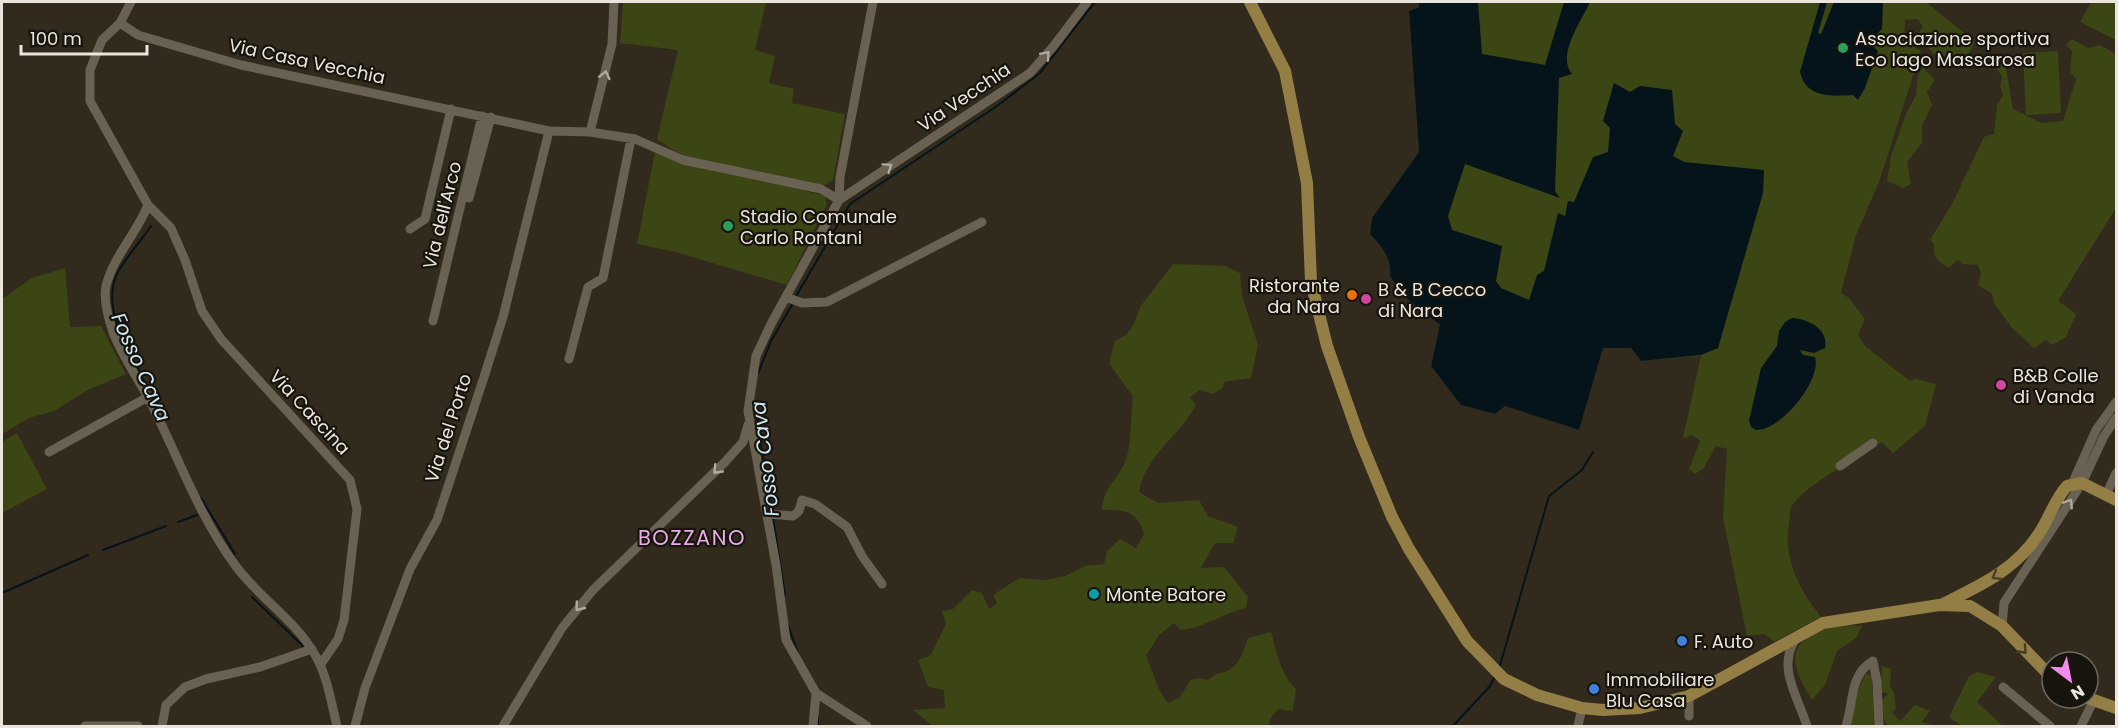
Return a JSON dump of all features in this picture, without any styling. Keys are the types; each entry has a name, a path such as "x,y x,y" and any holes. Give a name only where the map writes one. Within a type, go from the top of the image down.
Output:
{"main road":[{"path":"1250,2 1285,71 1307,183 1311,282 1327,346 1359,437 1409,549 1467,641 1498,673 1537,695 1582,708 1603,710 1640,708 1689,696 1797,635 1823,623 1939,605 1970,606 2002,626 2040,666"},
{"path":"1939,605 2002,573 2020,559 2039,534 2062,491 2077,483 2111,497"},
{"path":"1970,606 1969,596 1972,589"},
{"path":"2100,702 2116,708"}],"street":[{"name":"Via Cascina","path":"131,2 120,23 102,40 90,70 90,100 148,205 171,228 185,260 202,311 221,339 350,480 357,509 344,620 338,639 321,664"},
{"path":"590,132 612,44 614,2"},
{"path":"503,726 561,628 592,590 688,501 743,442 748,423 750,381 756,356 791,299 839,200 840,177 873,2"},
{"name":"Via Vecchia","path":"839,200 1030,73 1087,2"},
{"name":"Via Casa Vecchia","path":"120,23 138,35 241,65 549,131 590,132 631,139 683,160 821,189 839,200"},
{"path":"410,229 425,219 451,109"},
{"path":"465,212 486,117"},
{"name":"Via dell'Arco","path":"433,321 486,117"},
{"name":"Via del Porto","path":"356,726 365,688 410,569 436,520 484,377 503,317 549,131"},
{"path":"569,359 588,287 603,278 631,139"},
{"path":"148,205 140,226 114,265 106,287 106,306 114,335 148,397 212,529 236,566 262,597 299,631 321,664 336,726"},
{"path":"791,299 827,302 843,296 982,222"},
{"path":"49,452 148,397"},
{"path":"2077,483 2096,430 2116,402"},
{"path":"2002,626 2004,603 2116,418"},
{"path":"748,423 772,513 786,640 818,694 867,726"},
{"path":"1839,466 1873,443"},
{"path":"2111,497 2116,473"},
{"path":"772,513 793,516 799,511 802,500 815,504 847,527 866,563 882,585"},
{"path":"1797,635 1787,651 1785,668 1807,726"},
{"path":"162,726 166,705 185,687 206,679 260,667 312,649"},
{"path":"1846,726 1853,700 1854,681 1862,667 1873,661 1877,682 1879,726"},
{"path":"2003,687 2050,726"},
{"path":"813,726 818,694"},
{"path":"1689,696 1689,716"},
{"path":"1578,726 1582,708"},
{"path":"2081,726 2087,710"},
{"path":"85,726 138,726"}],"green space":[{"path":"623,2 766,2 755,50 775,56 769,83 794,89 792,103 845,114 833,180 823,186 684,157 657,139 678,50 620,43"},
{"path":"1419,2 1926,2 1975,42 1966,58 1959,61 1932,53 1919,33 1923,26 1917,19 1905,20 1904,41 1921,51 1879,182 1856,235 1841,293 1849,298 1865,319 1858,335 1866,347 1910,381 1916,379 1936,384 1925,426 1893,453 1882,442 1847,463 1808,489 1792,506 1788,537 1791,562 1806,596 1821,617 1774,642 1765,634 1747,636 1723,517 1727,449 1716,446 1704,468 1695,474 1689,469 1700,441 1692,435 1683,438 1701,356 1641,361 1631,348 1603,348 1579,430 1505,406 1495,414 1461,405 1431,366 1440,324 1424,314 1400,291 1390,276 1385,253 1370,234 1372,218 1419,152 1409,11 1419,7"},
{"path":"2091,2 2116,2 2116,40 2080,22"},
{"path":"2072,39 2088,48 2100,45 2116,54 2116,208 2058,301 2076,314 2066,337 2052,345 2046,340 2034,348 2012,328 1994,303 1992,294 1978,285 1981,274 1978,265 1962,264 1958,260 1949,268 1937,259 1934,244 1930,240 1952,204 1984,137 1994,134 1997,105 2003,95 2000,87 2002,77 1996,67 2004,57 2013,109 2041,123 2063,121 2076,79 2070,72 2072,51 2066,45"},
{"path":"2058,51 2061,113 2026,115 2023,53"},
{"path":"1923,67 1935,80 1927,92 1932,105 1922,126 1922,143 1907,162 1911,184 1903,188 1887,181 1891,156 1906,114 1916,95 1918,75"},
{"name":"Stadio Comunale Carlo Rontani","path":"655,152 825,196 827,204 787,285 675,252 637,244"},
{"path":"1173,264 1225,266 1240,273 1242,296 1258,345 1251,378 1224,382 1223,388 1213,394 1200,390 1190,397 1196,405 1148,467 1139,492 1158,503 1199,500 1208,516 1238,527 1233,543 1215,543 1201,568 1224,567 1248,597 1246,608 1198,626 1181,630 1174,623 1159,635 1146,656 1159,688 1169,703 1180,697 1190,680 1200,678 1208,680 1214,675 1233,668 1248,638 1271,632 1286,677 1296,689 1293,711 1278,709 1270,719 1269,726 933,726 913,710 945,708 944,690 928,687 918,660 931,655 946,624 942,611 953,609 972,590 982,593 989,609 997,603 993,595 1019,578 1045,580 1065,576 1085,566 1104,564 1107,551 1120,539 1136,548 1144,534 1133,515 1117,510 1102,510 1105,495 1123,467 1128,454 1133,397 1109,363 1115,341 1126,335 1134,324 1140,307"},
{"path":"65,268 70,327 101,326 126,374 88,390 54,411 29,418 2,434 2,299 32,278"},
{"path":"17,433 47,489 2,513 2,442"},
{"path":"1839,625 1862,626 1856,638 1837,651 1825,685 1812,700 1798,672 1795,661 1796,652 1809,637"},
{"path":"1882,666 1891,669 1890,686 1894,693 1896,709 1892,712 1900,721 1915,705 1930,711 1922,722 1937,726 1892,726 1885,723 1882,699 1888,694 1880,691"},
{"path":"1977,672 1996,677 1977,702 2003,726 1962,726 1949,717 1969,676"},
{"path":"1866,674 1872,675 1874,726 1848,726 1860,686"}],"shaded area":[{"path":"1419,2 1478,2 1482,54 1545,65 1564,2 1590,2 1569,48 1567,58 1572,74 1559,78 1555,191 1560,198 1465,164 1448,216 1452,230 1502,246 1496,281 1501,288 1529,300 1537,275 1544,271 1558,213 1565,216 1568,201 1574,202 1593,157 1608,152 1610,128 1603,121 1614,83 1630,92 1640,86 1672,90 1675,124 1683,131 1673,156 1684,162 1764,170 1763,193 1718,348 1701,355 1641,361 1631,348 1603,348 1579,430 1505,406 1495,414 1461,405 1431,366 1440,324 1418,308 1401,291 1390,276 1385,253 1370,234 1372,218 1419,152 1409,11 1419,7"},
{"name":"Associazione sportiva Eco lago Massarosa","path":"1820,2 1827,2 1818,33 1821,34 1834,2 1883,2 1882,29 1868,42 1878,51 1865,88 1858,100 1853,95 1821,94 1808,87 1803,81 1800,72"},
{"path":"1792,318 1804,320 1821,330 1824,335 1825,348 1814,353 1800,350 1803,355 1815,357 1812,379 1806,391 1787,414 1766,428 1756,430 1751,427 1749,421 1761,368 1777,346 1779,331 1785,322"}],"waterway":[{"name":"Fosso Cava","path":"795,298 850,204 997,106 1040,73 1095,2"},
{"name":"Fosso Cava","path":"146,385 119,330 112,300 113,286 118,272 151,226"},
{"name":"Fosso Cava","path":"758,373 771,341 793,303"},
{"name":"Fosso Cava","path":"754,400 772,512"},
{"path":"1499,669 1549,496 1582,470 1593,452"},
{"path":"201,498 235,554"},
{"path":"178,522 197,515"},
{"name":"Fosso Cava","path":"773,518 785,595"},
{"path":"103,550 166,526"},
{"path":"2,593 88,555"},
{"path":"252,597 304,647"},
{"name":"Fosso Cava","path":"788,625 798,653"},
{"path":"1453,726 1490,686 1495,676"},
{"name":"Fosso Cava","path":"818,717 818,726"}],"place":[{"name":"Associazione sportiva Eco lago Massarosa","path":"1843,48"},
{"name":"Stadio Comunale Carlo Rontani","path":"728,226"},
{"name":"Ristorante da Nara","path":"1352,295"},
{"name":"B & B Cecco di Nara","path":"1366,299"},
{"name":"B&B Colle di Vanda","path":"2001,385"},
{"name":"Monte Batore","path":"1094,594"},
{"name":"F. Auto","path":"1682,641"},
{"name":"Immobiliare Blu Casa","path":"1594,689"}],"district":[{"name":"BOZZANO","path":"692,537"}]}
